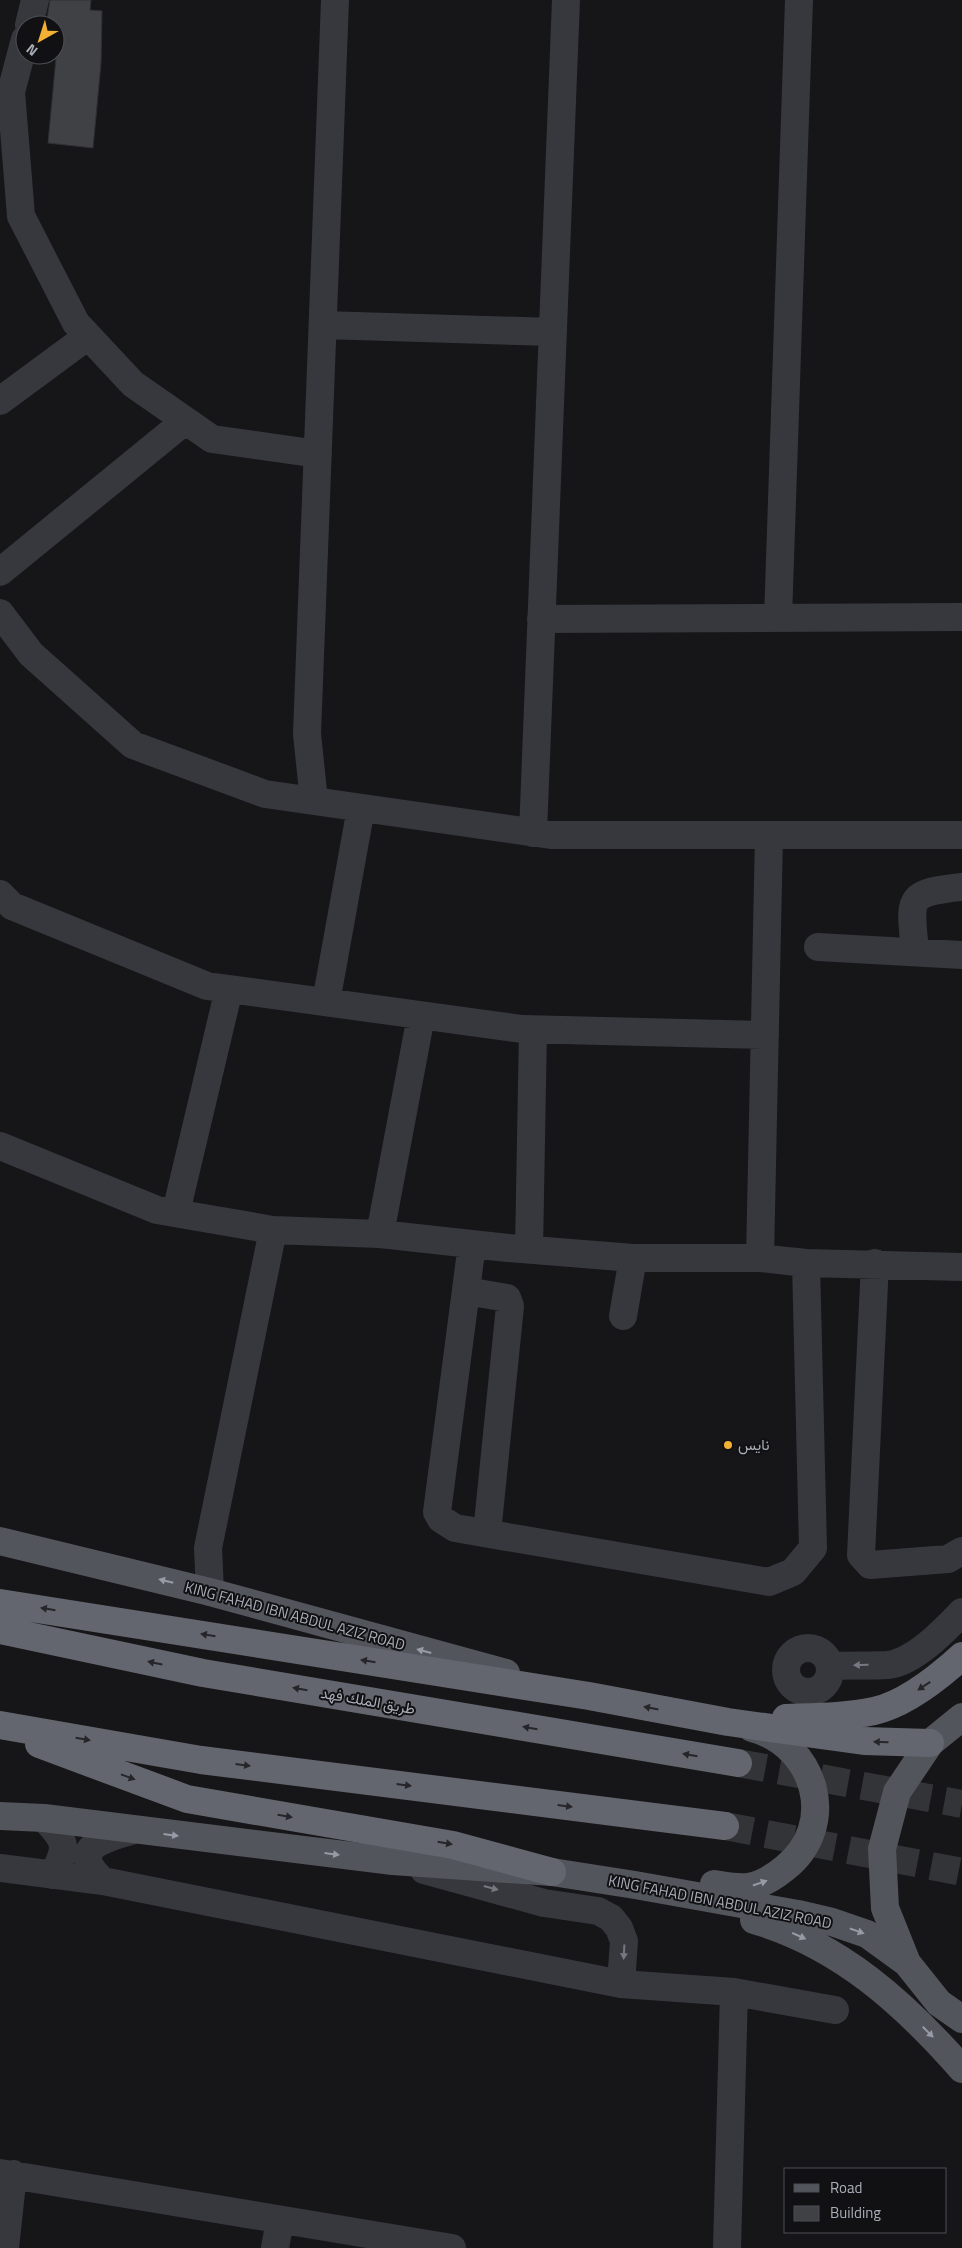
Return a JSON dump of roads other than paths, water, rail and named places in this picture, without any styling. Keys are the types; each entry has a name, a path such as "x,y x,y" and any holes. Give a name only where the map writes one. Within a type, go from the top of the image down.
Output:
{"highway":[{"path":"0,1603 589,1696 728,1722 864,1742 930,1743"},
{"name":"طريق الملك فهد","path":"0,1630 203,1673 738,1763"},
{"path":"728,1722 876,1711 911,1695 941,1675 962,1656"},
{"path":"0,1725 201,1760 725,1826"},
{"path":"0,1730 187,1799 453,1845 562,1874"}],"main road":[{"name":"KING FAHAD IBN ABDUL AZIZ ROAD","path":"0,1541 210,1592 589,1696"},
{"path":"962,1717 930,1743 897,1792 882,1849 885,1908 907,1963 940,2003 962,2019"},
{"path":"0,1816 44,1818 130,1831 393,1861 562,1874 639,1872 726,1886 748,1887 772,1879 792,1862 805,1846 814,1826 816,1808 808,1774 799,1759 784,1743 765,1732 728,1722"},
{"name":"KING FAHAD IBN ABDUL AZIZ ROAD","path":"562,1874 635,1885 798,1914 832,1922 867,1934 907,1963"},
{"path":"635,1885 782,1928 818,1944 891,1996 962,2069"}],"street":[{"path":"31,15 35,0"},
{"path":"314,801 308,734 335,0"},
{"path":"533,833 566,0"},
{"path":"778,618 799,0"},
{"path":"18,65 11,92 21,216 76,323 133,384 212,440 318,454"},
{"path":"323,325 553,332"},
{"path":"0,401 88,336"},
{"path":"0,572 185,421"},
{"path":"541,619 962,617"},
{"path":"2,618 31,654 133,745 266,794 551,835 962,835"},
{"path":"326,1002 361,808"},
{"path":"760,1258 769,835"},
{"path":"915,951 911,910 917,898 930,891 962,887"},
{"path":"0,894 12,906 207,986 533,1030 765,1035"},
{"path":"818,948 915,951 962,955"},
{"path":"176,1212 229,989"},
{"path":"380,1234 422,1016"},
{"path":"529,1249 533,1030"},
{"path":"0,1146 157,1210 273,1230 380,1234 633,1258 760,1258 806,1263 875,1263 962,1267"},
{"path":"210,1592 208,1548 273,1230"},
{"path":"472,1244 437,1512 455,1528 770,1582 794,1572 813,1548 806,1263"},
{"path":"623,1316 633,1258"},
{"path":"875,1263 860,1554 870,1565 948,1559 962,1551"},
{"path":"466,1290 507,1298 510,1306 487,1533"},
{"path":"830,1666 890,1665 914,1654 936,1640 962,1612"},
{"path":"44,1818 59,1834 65,1846 63,1855 53,1875"},
{"path":"102,1881 89,1869 90,1850 98,1841 130,1831"},
{"path":"393,1861 544,1903 598,1911 611,1918 619,1928 624,1941 620,1984"},
{"path":"0,1868 102,1881 620,1984 734,1992 835,2010"},
{"path":"727,2248 734,1992"},
{"path":"5,2248 6,2173 452,2248"},
{"path":"275,2248 280,2220"}],"tunnel":[{"path":"738,1763 962,1804"},
{"path":"725,1826 962,1872"}],"place":[{"name":"نايس","path":"728,1445"}]}
